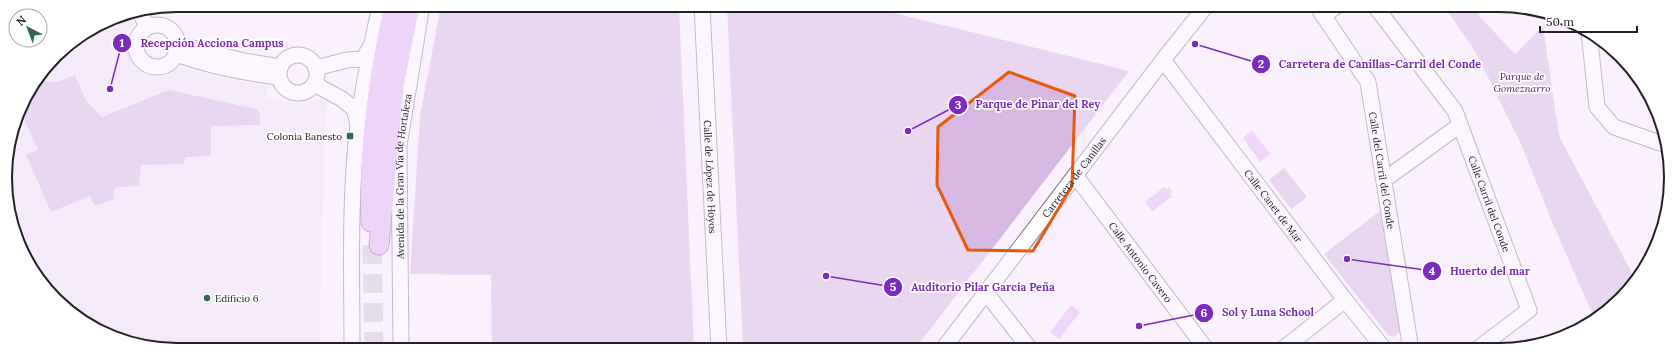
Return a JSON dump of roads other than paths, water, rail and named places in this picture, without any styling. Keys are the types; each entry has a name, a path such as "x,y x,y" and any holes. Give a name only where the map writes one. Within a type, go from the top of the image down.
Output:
{"main road":[{"name":"Avenida de la Gran Vía de Hortaleza","path":"392,12 376,103 370,192 375,245 394,86 409,12"}],"street":[{"path":"352,343 352,212 358,124 371,46 378,12"},
{"name":"Avenida de la Gran Vía de Hortaleza","path":"401,343 399,146 421,12"},
{"name":"Calle de López de Hoyos","path":"702,12 719,343"},
{"name":"Carretera de Canillas","path":"948,343 1201,12"},
{"name":"Calle del Carril del Conde","path":"1321,12 1368,82 1410,343"},
{"name":"Calle Carril del Conde","path":"1380,12 1455,111 1529,310 1485,343"},
{"path":"142,16 147,27"},
{"path":"159,25 170,30 174,34 177,50 168,64 162,67 148,66 138,57 136,44 141,32 147,27 159,25"},
{"path":"1590,40 1597,107 1614,127 1660,143"},
{"path":"316,68 347,60 363,59 371,46"},
{"path":"177,50 192,48 280,72"},
{"path":"295,55 308,58 316,68 316,79 314,84 307,91 302,93 293,93 281,84 280,72 284,61 295,55"},
{"name":"Calle Canet de Mar","path":"1163,60 1345,300 1379,343"},
{"path":"314,84 342,99 354,109 358,124"},
{"path":"1384,180 1460,125"},
{"name":"Calle Antonio Cavero","path":"1075,175 1201,343"},
{"path":"986,294 1025,343"},
{"path":"1291,343 1345,300"}],"tunnel":[{"path":"372,245 374,343"}],"place":[{"name":"Carretera de Canillas-Carril del Conde","path":"1195,44"},
{"name":"Recepción Acciona Campus","path":"110,89"},
{"name":"Parque de Pinar del Rey","path":"908,131"},
{"name":"Colonia Banesto","path":"350,136"},
{"name":"Huerto del mar","path":"1347,259"},
{"name":"Auditorio Pilar García Peña","path":"826,276"},
{"name":"Edificio 6","path":"207,298"},
{"name":"Sol y Luna School","path":"1139,326"}],"park label":[{"name":"Parque de Gomeznarro","path":"1522,82"}]}
